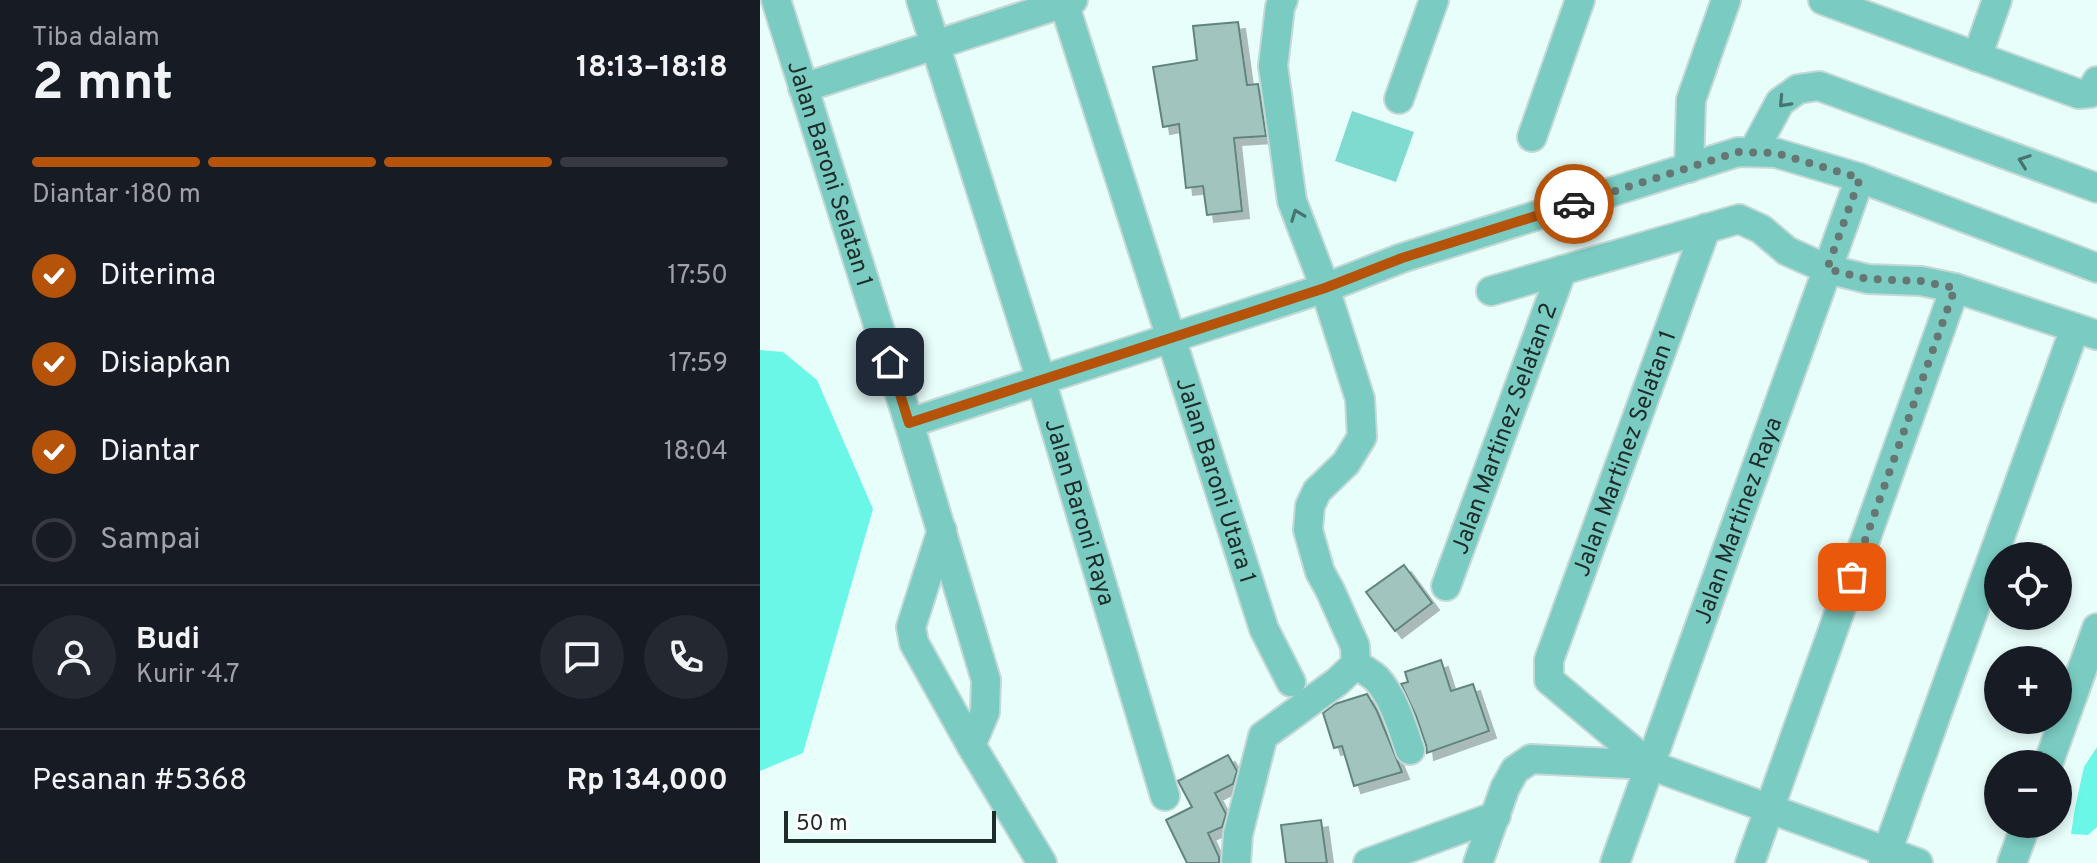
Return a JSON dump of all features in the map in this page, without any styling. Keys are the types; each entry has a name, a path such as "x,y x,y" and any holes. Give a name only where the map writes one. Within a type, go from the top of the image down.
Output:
{"street":[{"name":"Jalan Baroni Selatan 1","path":"776,0 986,680 985,712 971,745"},
{"name":"Jalan Baroni Raya","path":"921,0 1041,380 1165,796"},
{"path":"1236,863 1238,834 1263,736 1337,682 1356,664 1355,646 1320,572 1308,530 1310,506 1317,491 1346,463 1362,437 1360,399 1289,186 1273,66 1283,0"},
{"path":"1399,99 1434,0"},
{"path":"1532,137 1580,0"},
{"path":"1689,168 1691,100 1726,0"},
{"path":"1823,0 1863,7 1977,57 2079,94 2094,87"},
{"path":"1977,57 1997,0"},
{"path":"803,88 1067,1"},
{"name":"Jalan Baroni Utara 1","path":"1067,1 1264,629 1291,682"},
{"path":"1753,152 1780,102 1798,89 1819,86 2097,188"},
{"path":"909,423 1325,288 1402,258 1738,152 1776,153 1860,178 2097,268"},
{"name":"Jalan Martinez Raya","path":"1615,863 1860,178"},
{"path":"1491,291 1739,219 1761,229 1787,251 1827,269 1868,279 1921,281 1955,288 2086,331 1885,857"},
{"name":"Jalan Martinez Selatan 1","path":"1650,765 1549,680 1549,660 1706,228"},
{"name":"Jalan Martinez Selatan 2","path":"1446,586 1562,270"},
{"path":"1750,863 1955,288"},
{"path":"942,530 911,627 914,643 1042,863"},
{"path":"2053,750 2097,628"},
{"path":"1356,664 1377,679 1386,693 1410,750"},
{"path":"1478,863 1505,788 1515,770 1531,759 1650,765 1770,809 1885,857 1918,863"},
{"path":"1368,863 1496,816"},
{"path":"2012,863 2021,838"}],"shaded area":[{"path":"1352,111 1414,132 1396,182 1335,161"},
{"path":"760,350 783,352 817,380 873,509 803,753 760,771"},
{"path":"2097,747 2097,827 2088,835 2072,834 2075,808 2084,767"}],"building":[{"path":"1238,22 1247,85 1258,84 1266,136 1234,138 1242,211 1207,215 1203,186 1186,188 1179,124 1163,127 1153,67 1197,60 1193,26"},
{"path":"1404,565 1432,603 1395,631 1366,592"},
{"path":"1441,660 1451,691 1473,684 1489,731 1427,753 1416,716 1401,684 1408,682 1405,672"},
{"path":"1367,694 1402,772 1354,786 1342,746 1334,748 1323,713 1335,704"},
{"path":"1228,755 1237,771 1233,784 1215,793 1226,814 1222,827 1208,833 1219,863 1187,863 1166,820 1192,807 1178,781"},
{"path":"1321,820 1327,863 1286,863 1281,825"}],"way so far":[{"path":"1574,204 1738,152 1776,153 1860,178 1827,269 1868,279 1921,281 1955,288 1852,577"}],"route":[{"path":"890,362 909,423 1325,288 1402,258 1574,204"}]}
